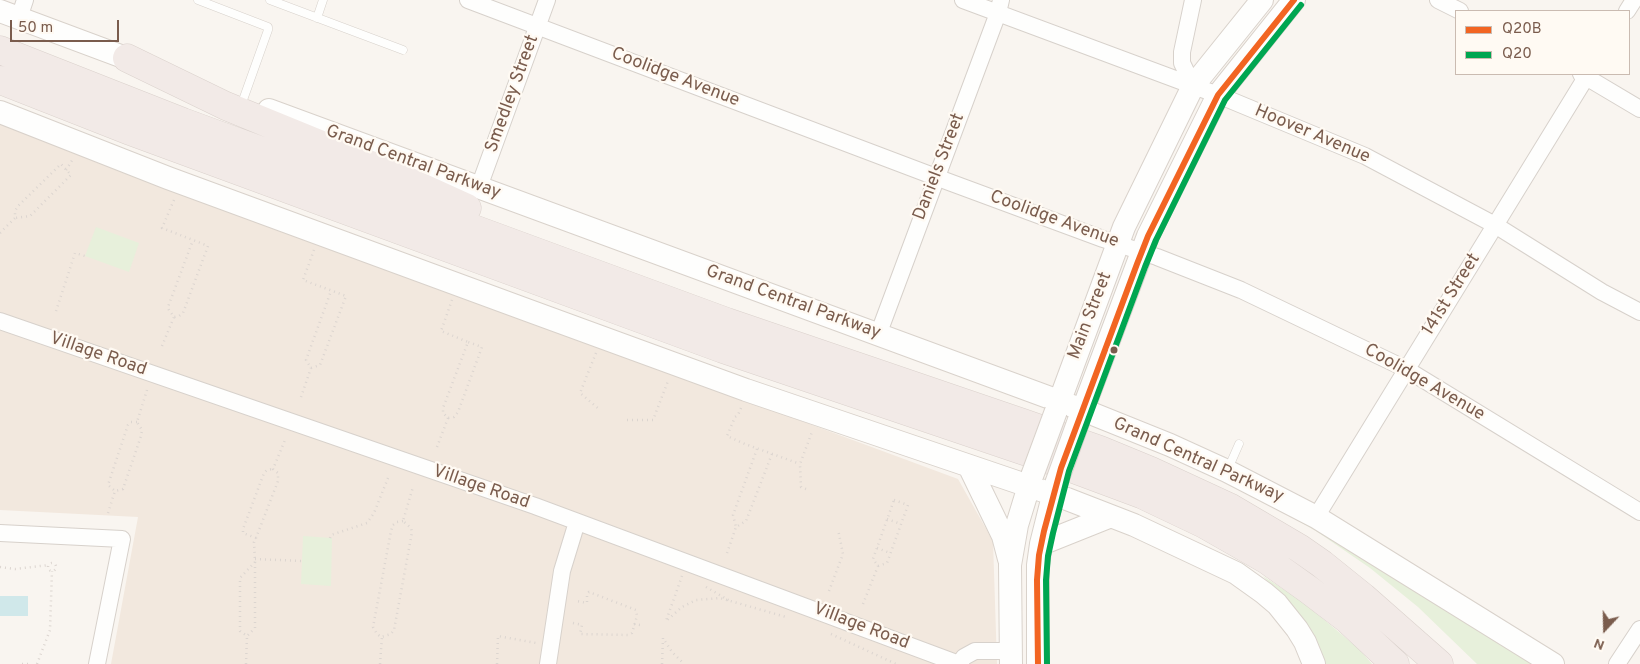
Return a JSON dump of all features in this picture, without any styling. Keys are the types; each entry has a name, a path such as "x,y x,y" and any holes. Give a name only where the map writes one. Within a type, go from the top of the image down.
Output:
{"highway":[{"name":"Grand Central Parkway","path":"0,50 192,125 655,295 1100,450 1200,492 1252,519 1322,564 1435,659"},
{"path":"127,58 226,106 513,226 655,295"},
{"path":"0,80 130,131 722,349 1032,454 1143,495 1204,524 1267,560 1347,619 1395,664"}],"main road":[{"name":"Main Street","path":"1011,657 1010,565 1017,524 1057,406 1118,244 1128,218 1193,86 1262,0"},
{"name":"Main Street","path":"1038,664 1037,580 1041,544 1054,490 1142,252 1218,95 1294,0"},
{"name":"Grand Central Parkway","path":"15,10 127,58 878,334 1081,415 1142,434 1227,471 1316,517 1554,664"},
{"path":"0,112 160,174 746,390 969,466 1030,481 1054,490 1228,569 1264,592 1298,629 1314,664"},
{"path":"969,466 1003,536 1010,565"},
{"path":"1041,544 1111,516"}],"street":[{"name":"Coolidge Avenue","path":"468,0 1241,290 1406,369 1640,512"},
{"name":"Smedley Street","path":"479,187 546,0"},
{"name":"Hoover Avenue","path":"963,0 999,6 1365,156 1494,225 1602,292 1640,312"},
{"path":"1193,0 1182,52 1182,63 1193,86"},
{"path":"1438,0 1458,10"},
{"name":"Daniels Street","path":"878,334 999,6"},
{"path":"1585,75 1640,109"},
{"name":"141st Street","path":"1316,517 1585,75"},
{"name":"Village Road","path":"0,321 577,522 959,664"},
{"path":"548,664 562,571 577,522"},
{"path":"0,532 122,539 97,664"},
{"path":"1618,664 1640,628"},
{"path":"959,664 964,657 975,651 1011,657"}],"lane":[{"path":"198,0 268,26 243,100"},
{"path":"270,0 403,50"},
{"path":"317,18 324,0"},
{"path":"1227,471 1239,444"}],"path":[{"path":"66,170 74,157"},
{"path":"0,233 15,218 30,216 71,175 60,164 18,206 15,218"},
{"path":"174,317 182,313 208,246 162,228 175,196"},
{"path":"174,317 168,310 168,307 193,240"},
{"path":"311,368 320,365 346,296 303,280 315,248"},
{"path":"56,311 75,252 85,256"},
{"path":"311,368 306,360 331,291"},
{"path":"448,418 454,417 458,412 482,347 441,331 452,299"},
{"path":"162,346 174,317"},
{"path":"448,418 443,413 443,408 468,342"},
{"path":"596,352 580,393 600,410"},
{"path":"301,397 311,368"},
{"path":"627,420 653,420 669,378"},
{"path":"114,491 123,489 142,430 137,422 147,390"},
{"path":"742,404 727,436 800,464"},
{"path":"438,447 448,418"},
{"path":"114,491 108,485 119,451 128,425 131,422 137,422"},
{"path":"806,489 801,487 800,464 813,428"},
{"path":"273,469 285,440"},
{"path":"726,554 736,526 732,515 757,449"},
{"path":"736,526 746,521 772,454"},
{"path":"246,664 246,636 255,628 254,542 256,538 278,481 278,473 273,469 264,472 243,529 243,533 256,538"},
{"path":"330,538 331,534 367,523 374,513 388,478"},
{"path":"403,521 413,487"},
{"path":"108,513 114,491"},
{"path":"894,500 901,502 908,505 887,563 878,566 873,559 887,519 894,500"},
{"path":"887,519 901,524"},
{"path":"382,637 391,634 394,630 402,591 412,532 411,528 403,521"},
{"path":"382,637 373,627 391,531 397,522 403,521"},
{"path":"829,591 843,554 838,529"},
{"path":"877,548 890,553"},
{"path":"246,636 240,631 239,625 240,578 255,561 302,561"},
{"path":"0,567 15,570 52,563 56,566 55,570 52,571 50,630 37,664"},
{"path":"49,565 48,569 52,571"},
{"path":"864,604 878,566"},
{"path":"689,578 682,575 666,621 682,607 696,600 720,598 791,619"},
{"path":"703,586 730,601"},
{"path":"573,623 582,625 580,634 628,635 632,633 637,616 636,610 589,592 587,603 577,601"},
{"path":"634,624 640,625"},
{"path":"826,632 896,664"},
{"path":"497,664 498,636 540,643"},
{"path":"380,664 382,637"},
{"path":"662,664 663,638 672,652 684,664"},
{"path":"22,664 29,664"}],"shaded area":[{"path":"0,124 958,479 993,541 997,664 111,664 138,517 0,510"}],"green space":[{"path":"96,227 139,243 129,272 85,256"},
{"path":"1259,499 1315,525 1541,664 1477,664 1418,607 1370,568 1316,531"},
{"path":"303,536 332,538 331,586 301,584"},
{"path":"1263,576 1303,602 1359,649 1372,664 1323,664 1304,622"}],"water":[{"path":"0,596 28,596 28,616 0,616"}],"transit line":[{"name":"Q20B","path":"1038,664 1037,580 1039,555 1044,531 1061,468 1137,264 1148,236 1218,95 1294,0"},
{"name":"Q20","path":"1047,664 1046,580 1048,556 1053,533 1069,471 1145,267 1156,240 1225,100 1301,5"}]}
